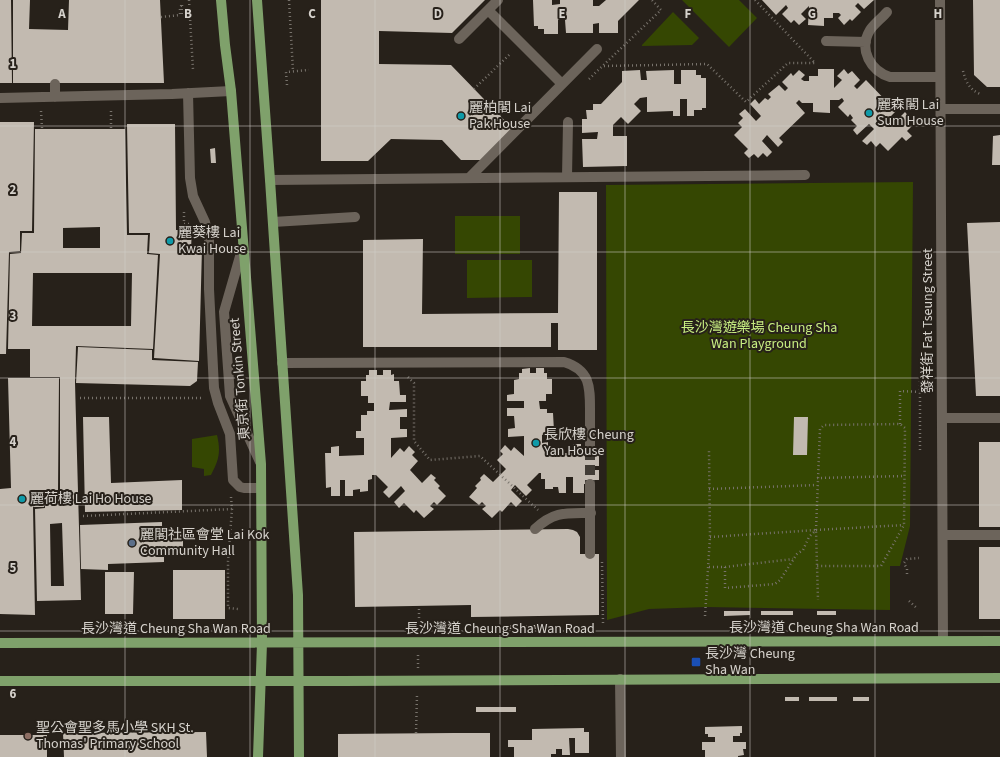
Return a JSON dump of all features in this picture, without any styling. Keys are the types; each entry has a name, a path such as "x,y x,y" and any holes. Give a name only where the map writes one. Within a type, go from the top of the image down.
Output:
{"main road":[{"name":"東京街 Tonkin Street","path":"221,0 231,91 261,464 262,643 258,757"},
{"path":"257,0 298,595 299,757"},
{"name":"長沙灣道 Cheung Sha Wan Road","path":"0,643 299,642 349,644 1000,642"},
{"path":"0,681 1000,678"}],"street":[{"path":"459,39 498,0"},
{"name":"發祥街 Fat Tseung Street","path":"940,0 943,642"},
{"path":"488,10 562,84"},
{"path":"887,12 871,29 866,42 868,57 876,70 883,74 898,78 940,77"},
{"path":"826,41 866,42"},
{"path":"469,178 597,49"},
{"path":"54,97 55,84"},
{"path":"0,98 231,91"},
{"path":"188,93 190,178 193,196 205,222 209,240 208,289 214,388 230,434 233,480 240,487 261,488"},
{"path":"940,109 1000,109"},
{"path":"567,177 568,122"},
{"path":"270,180 805,174"},
{"path":"273,222 355,217"},
{"path":"244,244 224,312 230,396 261,464"},
{"path":"282,363 564,362 572,364 579,368 584,374 590,387 590,450"},
{"path":"942,418 1000,418"},
{"path":"590,484 590,554"},
{"path":"535,529 547,519 562,513 590,513"},
{"path":"943,535 1000,535"},
{"path":"620,680 620,755"}],"path":[{"path":"189,0 193,70"},
{"path":"289,0 293,71"},
{"path":"603,66 707,64 746,102 788,63 815,63 755,0"},
{"path":"161,17 180,15 180,6 182,5 182,15 190,14"},
{"path":"287,85 286,72 309,70"},
{"path":"963,71 966,82 974,91 982,95"},
{"path":"920,374 920,450"},
{"path":"406,375 414,383 414,441 430,460 480,456 547,519"},
{"path":"900,424 900,391 920,392"},
{"path":"80,398 205,398"},
{"path":"817,566 881,566 904,525 905,428 900,424 824,425 820,429 816,530 817,566 818,600"},
{"path":"706,616 710,537 709,451"},
{"path":"817,478 904,476"},
{"path":"709,489 817,485"},
{"path":"83,516 232,509"},
{"path":"710,537 904,525"},
{"path":"725,567 726,588 775,584 780,580 797,554 803,550 809,537 816,530"},
{"path":"602,557 603,623"},
{"path":"907,574 907,568 904,563 907,559 919,558"},
{"path":"709,567 725,567 794,559"},
{"path":"228,561 228,608 238,608"},
{"path":"909,601 918,609"}],"green space":[{"path":"682,0 739,0 757,18 729,47"},
{"path":"673,12 699,38 692,45 642,46 642,45"},
{"name":"長沙灣遊樂場 Cheung Sha Wan Playground","path":"913,182 910,526 900,566 890,566 890,610 706,607 649,609 607,620 606,185"},
{"path":"455,216 520,216 520,254 455,254"},
{"path":"467,260 532,260 532,297 467,298"},
{"path":"217,435 219,451 216,465 211,475 204,476 204,469 192,467 192,439"}],"building":[{"path":"0,0 11,0 12,83 0,83"},
{"path":"13,0 30,0 29,29 68,30 69,0 160,0 164,83 13,83"},
{"path":"321,0 485,0 452,33 379,31 379,64 451,65 513,129 481,160 461,160 442,140 391,139 368,161 321,161"},
{"path":"533,0 552,0 552,5 560,4 560,0 593,0 593,6 599,6 606,0 639,0 618,21 618,33 599,33 599,23 593,24 593,33 566,33 565,20 558,20 558,34 544,34 544,29 538,29 538,26 534,26"},
{"path":"762,0 874,0 864,9 858,3 855,6 861,12 852,21 850,19 844,25 838,18 841,15 839,13 833,13 833,18 824,18 824,26 808,25 809,6 801,14 806,19 799,25 794,20 791,23 782,14 788,8 786,5 776,15"},
{"path":"973,0 1000,0 1000,87 987,87 974,75"},
{"name":"麗森閣 Lai Sum House","path":"818,69 834,69 834,88 842,80 837,76 844,69 848,74 852,71 860,80 854,86 857,89 866,80 891,106 895,102 900,107 889,118 894,123 905,112 910,118 906,122 911,127 907,131 912,136 906,141 902,137 888,151 880,143 876,147 871,141 867,145 862,141 874,129 869,124 857,135 853,130 857,126 851,120 853,118 850,114 848,117 838,107 844,101 842,98 839,100 830,100 830,113 813,112 813,103 802,103 799,100 796,103 805,113 779,138 783,142 778,147 767,135 762,141 772,152 767,157 763,153 758,158 754,154 749,158 744,153 748,149 734,135 742,127 738,123 743,118 739,114 745,109 756,121 761,116 750,104 755,99 759,104 765,98 768,100 771,97 768,94 779,85 785,91 788,88 782,82 791,73 793,76 799,70 805,75 801,79 804,81 809,81 809,76 818,76"},
{"path":"640,70 641,80 647,80 646,71 674,70 674,84 681,84 681,70 696,70 696,75 701,75 701,78 706,78 706,108 702,108 702,110 694,110 694,116 687,116 687,99 680,99 680,116 673,116 673,111 647,112 647,97 640,98 634,104 641,111 628,124 621,117 613,125 613,136 627,136 627,166 583,167 582,139 597,139 598,132 582,133 582,119 587,119 586,110 593,110 593,104 601,104 622,82 622,71"},
{"path":"0,122 34,122 32,231 20,231 20,251 9,252 6,354 0,354"},
{"name":"麗葵樓 Lai Kwai House","path":"127,124 175,124 176,230 192,230 191,248 202,248 199,361 154,358 160,254 149,253 150,233 129,233"},
{"path":"35,129 125,129 127,235 148,235 147,254 158,255 153,349 76,346 75,383 81,600 37,601 35,509 45,508 44,492 60,492 60,377 30,377 30,349 8,349 10,254 21,253 22,233 34,233","holes":["100,227 100,248 63,248 63,228","33,273 132,273 131,326 32,326","62,523 64,586 51,586 50,524"]},
{"path":"1000,135 1000,165 992,165 993,136"},
{"path":"215,148 216,163 211,163 210,149"},
{"path":"559,192 597,192 597,350 558,350 558,323 551,323 551,347 363,347 363,240 423,239 422,314 558,313"},
{"path":"1000,222 1000,396 976,396 967,223"},
{"path":"78,347 152,350 152,360 198,362 197,381 190,386 76,383"},
{"name":"長欣樓 Cheung Yan House","path":"530,368 530,373 536,373 536,368 544,368 544,373 547,373 547,379 552,379 552,394 546,394 546,401 539,401 540,409 547,409 547,413 553,413 554,431 547,431 548,435 542,435 542,443 548,442 548,447 563,447 563,453 573,453 573,444 581,444 581,450 594,450 594,455 599,455 599,466 595,466 595,470 599,470 599,480 595,480 595,484 584,484 584,493 573,493 573,477 566,477 566,493 559,493 558,487 553,487 553,489 545,489 545,479 541,479 541,473 539,473 527,485 532,490 526,496 515,485 511,490 522,501 516,507 511,502 502,512 500,510 492,518 482,509 486,506 482,502 479,505 469,497 477,488 475,486 484,474 493,482 506,469 497,460 503,454 500,451 505,445 511,451 514,447 524,456 524,436 508,437 508,429 515,428 514,416 507,416 507,408 524,408 524,401 507,401 507,395 514,394 514,380 519,379 519,373 522,373 522,369"},
{"path":"369,370 377,370 377,375 383,375 383,370 391,370 391,375 394,374 394,381 399,381 400,395 406,395 406,402 390,402 389,410 407,409 407,417 400,417 400,429 407,429 407,437 391,438 391,458 400,448 404,452 409,446 415,452 412,455 418,461 410,470 422,483 431,474 436,478 434,480 440,486 438,488 446,496 437,505 434,502 430,506 434,509 424,518 416,510 414,513 404,503 399,508 394,502 405,491 401,486 389,498 383,492 388,487 376,475 372,475 372,479 368,480 368,491 360,492 360,489 353,490 353,496 345,496 345,480 340,480 340,496 331,496 331,487 326,488 325,453 331,453 331,447 339,446 339,456 364,455 364,438 356,438 356,431 361,431 361,415 367,415 367,411 374,411 374,403 368,403 368,396 361,396 361,381 366,381 366,375 369,375"},
{"name":"麗荷樓 Lai Ho House","path":"8,378 59,378 58,490 43,490 44,507 33,507 35,615 0,614 0,489 11,488"},
{"path":"83,417 109,417 111,483 182,480 182,510 85,512"},
{"path":"794,417 808,417 807,455 793,455"},
{"path":"979,442 1000,442 1000,527 979,527"},
{"name":"麗閣社區會堂 Lai Kok Community Hall","path":"162,522 162,531 183,530 183,555 164,556 164,562 108,564 108,570 81,569 80,525"},
{"path":"568,529 577,532 580,537 580,554 599,554 599,615 471,617 471,605 355,607 354,532"},
{"path":"979,547 1000,547 1000,619 979,619"},
{"path":"173,570 225,570 225,619 173,619"},
{"path":"105,572 134,572 133,614 105,614"},
{"path":"724,611 750,611 750,615 724,616"},
{"path":"761,611 793,611 793,615 761,615"},
{"path":"817,611 836,611 836,615 817,615"},
{"path":"509,625 536,625 536,629 509,629"},
{"path":"785,697 799,697 799,701 785,701"},
{"path":"809,697 837,697 837,701 809,701"},
{"path":"853,697 869,697 869,701 853,701"},
{"path":"476,707 516,707 516,712 476,712"},
{"path":"742,726 742,733 740,733 740,736 733,736 733,742 746,742 746,749 743,749 744,755 738,757 705,757 705,750 702,750 702,742 715,742 715,737 708,737 708,734 705,734 705,727"},
{"path":"584,728 584,732 589,732 589,753 575,753 575,738 569,738 570,755 562,755 562,749 556,749 556,754 551,754 551,757 514,757 514,747 508,747 508,740 532,740 532,729"},
{"path":"206,732 207,757 64,757 63,733"},
{"path":"490,733 490,757 338,757 338,734"},
{"path":"0,735 47,735 47,757 0,757"}],"tunnel":[{"path":"590,450 590,484"}],"place":[{"name":"麗森閣 Lai Sum House","path":"869,113"},
{"name":"麗柏閣 Lai Pak House","path":"461,116"},
{"name":"麗葵樓 Lai Kwai House","path":"170,241"},
{"name":"長欣樓 Cheung Yan House","path":"536,443"},
{"name":"麗荷樓 Lai Ho House","path":"22,499"},
{"name":"麗閣社區會堂 Lai Kok Community Hall","path":"132,543"},
{"name":"長沙灣 Cheung Sha Wan","path":"696,662"},
{"name":"聖公會聖多馬小學 SKH St. Thomas' Primary School","path":"28,736"}]}
